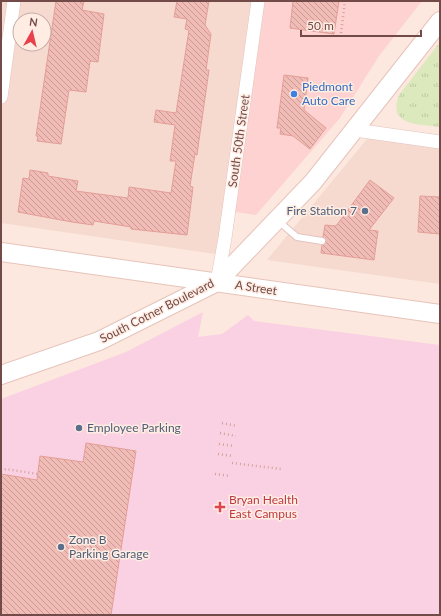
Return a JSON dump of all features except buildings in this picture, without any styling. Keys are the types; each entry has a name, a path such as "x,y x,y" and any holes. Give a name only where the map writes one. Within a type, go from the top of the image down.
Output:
{"main road":[{"name":"South Cotner Boulevard","path":"1,375 99,341 217,282 313,182 440,21"},
{"name":"A Street","path":"1,252 440,314"}],"street":[{"path":"1,97 14,1"},
{"name":"South 50th Street","path":"217,282 225,238 258,1"},
{"path":"355,130 440,142"}],"lane":[{"path":"277,220 297,237 322,241"}],"path":[{"path":"340,33 345,1"},
{"path":"222,424 237,426"},
{"path":"220,434 236,436"},
{"path":"219,444 234,446"},
{"path":"218,454 233,456"},
{"path":"232,463 282,469"},
{"path":"1,471 6,469 38,474"},
{"path":"215,474 230,476"}],"shaded area":[{"path":"1,1 258,1 222,255 1,223"},
{"path":"258,1 422,1 379,56 340,118 256,215 229,211"},
{"path":"372,133 440,142 440,284 267,260"},
{"name":"Bryan Health East Campus","path":"203,312 198,337 222,334 248,315 254,321 440,345 440,615 1,615 1,399 126,352"}],"green space":[{"path":"440,42 440,127 407,122 397,113 396,105 399,95"}],"place":[{"name":"Piedmont Auto Care","path":"294,94"},
{"name":"Fire Station 7","path":"365,211"},
{"name":"Employee Parking","path":"79,428"},
{"name":"Bryan Health East Campus","path":"220,507"},
{"name":"Zone B Parking Garage","path":"61,547"}]}
